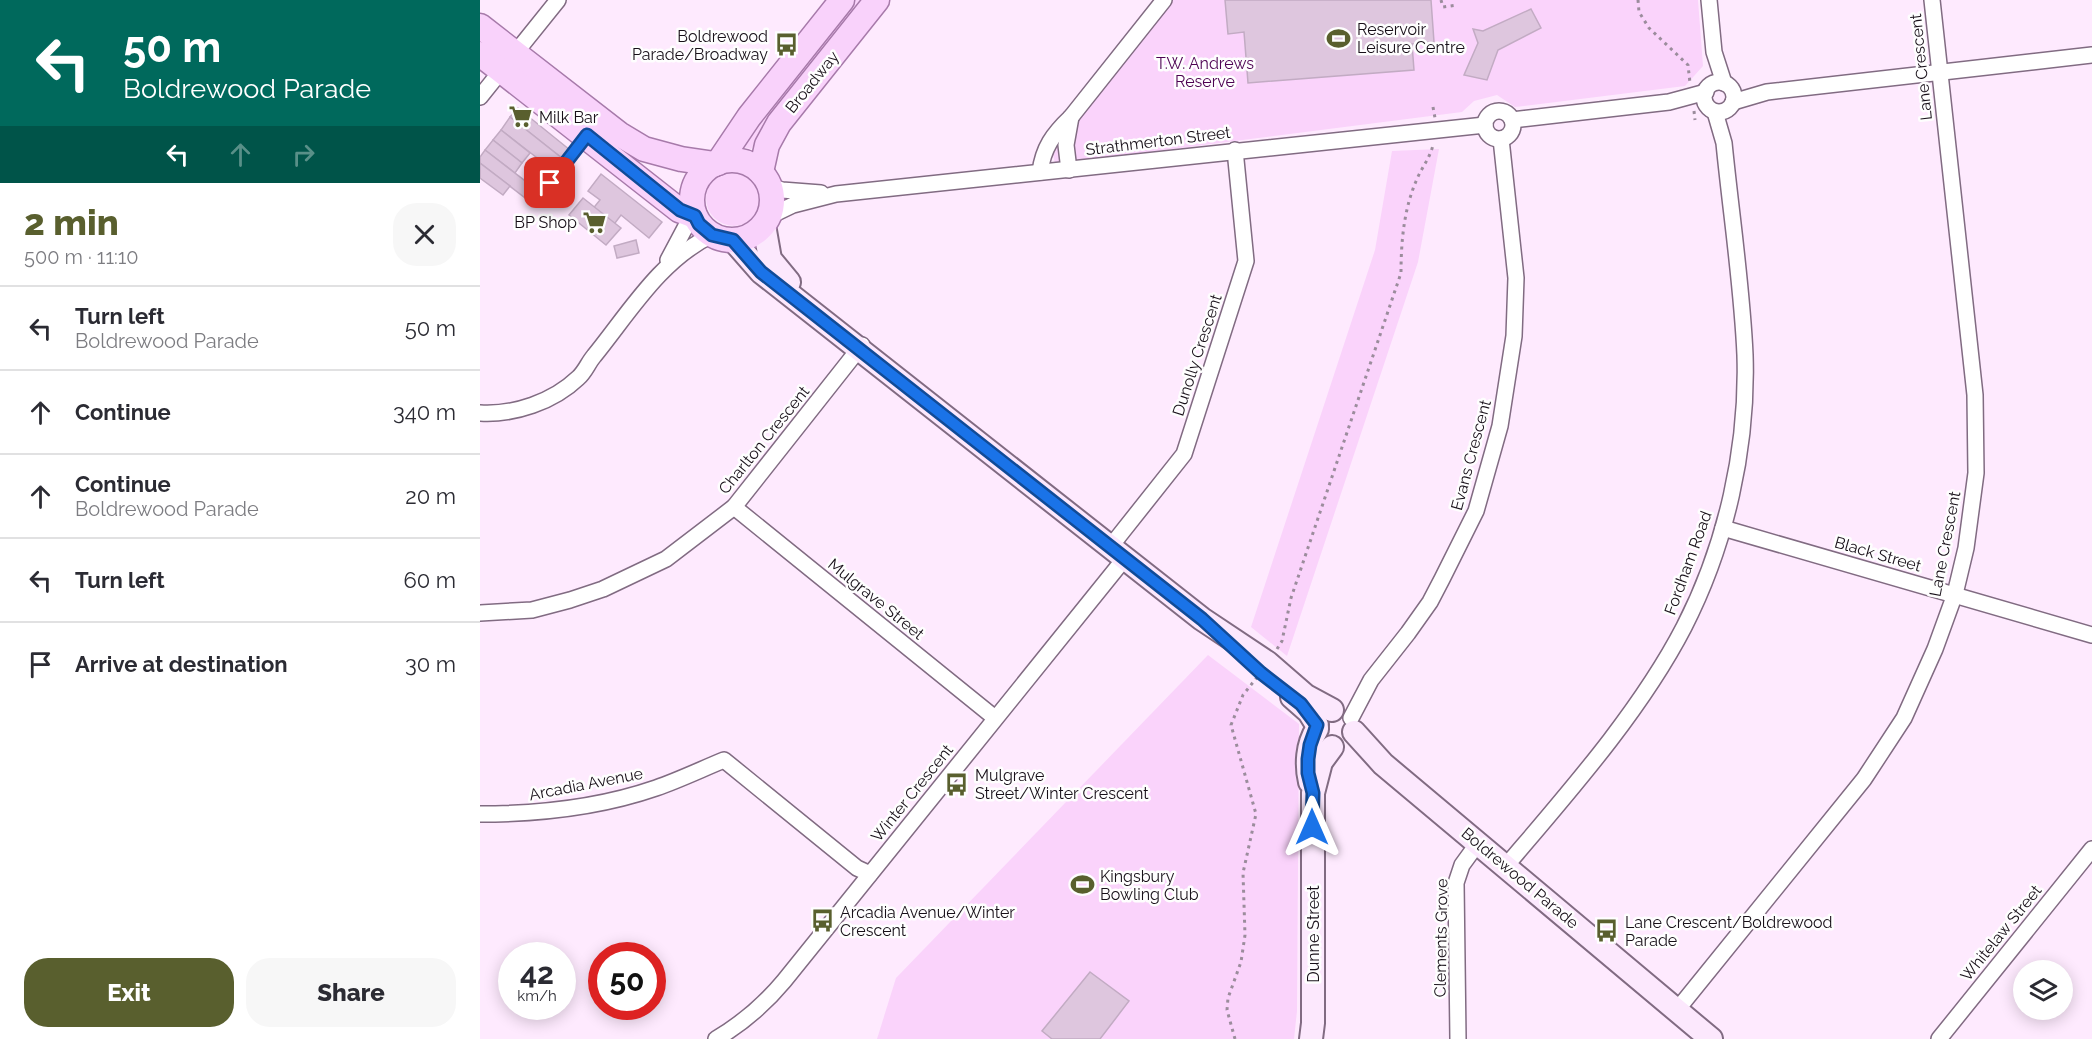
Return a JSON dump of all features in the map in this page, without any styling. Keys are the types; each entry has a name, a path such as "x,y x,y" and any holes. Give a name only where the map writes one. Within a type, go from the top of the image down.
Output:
{"main road":[{"name":"Broadway","path":"716,163 749,117 842,0"},
{"name":"Broadway","path":"765,179 766,145 779,123 877,0"},
{"path":"480,26 508,62 601,138 680,210 695,216"},
{"path":"480,54 508,62"},
{"path":"601,138 681,159 716,163 741,161 765,179 772,201 766,221 750,236 722,238 705,230 695,216 692,199 696,182 716,163"},
{"name":"Boldrewood Parade","path":"766,221 770,259 783,278 864,350"},
{"name":"Boldrewood Parade","path":"722,238 761,272 864,350 1264,668 1301,704 1383,764 1711,1039"},
{"name":"Dunne Street","path":"1311,1039 1314,1023 1313,793 1321,762 1335,727"}],"street":[{"path":"480,97 558,0"},
{"path":"1040,172 1042,159 1053,134 1071,117 1164,0"},
{"name":"Fordham Road","path":"1506,866 1644,692 1684,627 1723,528 1738,454 1745,357 1724,144 1712,100 1714,52 1709,0"},
{"name":"Lane Crescent","path":"1677,1010 1875,761 1904,718 1935,649 1955,594 1966,548 1976,473 1975,395 1932,0"},
{"path":"1512,120 1669,102 1712,100 2092,55"},
{"path":"1499,111 1507,114 1512,120 1509,134 1501,139 1488,134 1485,125 1490,114 1499,111"},
{"path":"1069,170 1066,145 1071,117"},
{"name":"Strathmerton Street","path":"766,221 793,205 836,194 1485,125"},
{"name":"Evans Crescent","path":"1335,727 1430,602 1472,520 1500,426 1514,336 1516,278 1501,139"},
{"name":"Dunolly Crescent","path":"1118,552 1184,454 1246,261 1235,150"},
{"name":"Strathmerton Street","path":"765,179 782,190 836,194"},
{"path":"480,413 508,412 547,399 576,380 662,271 685,228 695,216"},
{"path":"662,271 696,243 722,238"},
{"name":"Charlton Crescent","path":"480,613 532,609 603,589 666,559 734,507 864,350"},
{"path":"480,404 502,403 538,392 591,359"},
{"name":"Mulgrave Street","path":"734,507 995,718"},
{"name":"Black Street","path":"1723,528 2092,635"},
{"name":"Winter Crescent","path":"716,1039 736,1033 764,1005 995,718 1118,552"},
{"name":"Arcadia Avenue","path":"480,814 524,814 593,804 656,788 724,760 857,868 870,874"},
{"name":"Clements Grove","path":"1458,1039 1456,883 1462,865 1478,843"},
{"name":"Whitelaw Street","path":"1939,1039 2092,849"}],"lane":[{"path":"536,201 601,138"}],"path":[{"path":"1442,0 1443,7 1457,5"},
{"path":"1638,0 1639,12 1648,28 1688,65 1712,100"},
{"path":"1235,1039 1227,1010 1228,998 1241,962 1245,935 1242,873 1256,814 1231,725 1243,695 1282,641 1291,598 1401,273 1401,236 1417,180 1431,154 1437,129 1433,107"}],"green space":[{"path":"854,0 868,0 774,116 751,149 738,146"},
{"name":"T.W. Andrews Reserve","path":"1171,0 1698,0 1703,66 1685,86 1515,107 1497,95 1474,101 1462,112 1055,164 1053,154 1057,141"},
{"path":"1439,149 1418,262 1287,656 1251,627 1375,250 1392,151"},
{"path":"728,170 740,170 754,178 762,192 760,209 754,218 740,226 728,226 711,214 706,204 706,192 718,175"},
{"path":"1208,655 1299,724 1297,1011 1294,1039 877,1039 896,978"}],"building":[{"name":"Reservoir Leisure Centre","path":"1225,0 1431,0 1434,42 1412,44 1414,70 1248,83 1244,32 1228,34"},
{"path":"1531,9 1541,28 1498,50 1487,80 1464,75 1478,43 1473,29 1483,31"},
{"path":"518,108 570,150 563,159 510,117"},
{"path":"510,117 563,159 554,171 501,130"},
{"path":"501,130 530,153 522,163 493,140"},
{"path":"493,140 522,163 515,173 485,150"},
{"path":"485,150 537,190 529,201 480,163 480,157"},
{"path":"480,163 510,186 503,195 480,178"},
{"path":"601,174 662,222 649,238 621,215 612,227 591,211 600,200 588,191"},
{"name":"BP Shop","path":"583,198 621,228 606,245 569,215"},
{"path":"636,240 639,253 617,258 614,246"},
{"path":"1090,972 1129,1001 1100,1039 1052,1039 1042,1031"}],"place":[{"name":"Reservoir Leisure Centre","path":"1339,38"},
{"name":"Boldrewood Parade/Broadway","path":"786,45"},
{"name":"Milk Bar","path":"521,117"},
{"name":"BP Shop","path":"595,222"},
{"name":"Mulgrave Street/Winter Crescent","path":"957,784"},
{"name":"Kingsbury Bowling Club","path":"1082,885"},
{"name":"Arcadia Avenue/Winter Crescent","path":"822,921"},
{"name":"Lane Crescent/Boldrewood Parade","path":"1607,931"}],"route":[{"path":"550,183 587,135 680,210 695,216 705,230 719,238 733,240 761,272 851,343 872,356 1202,619 1261,673 1301,704 1317,725 1308,759 1308,773 1313,793 1312,827"}]}
